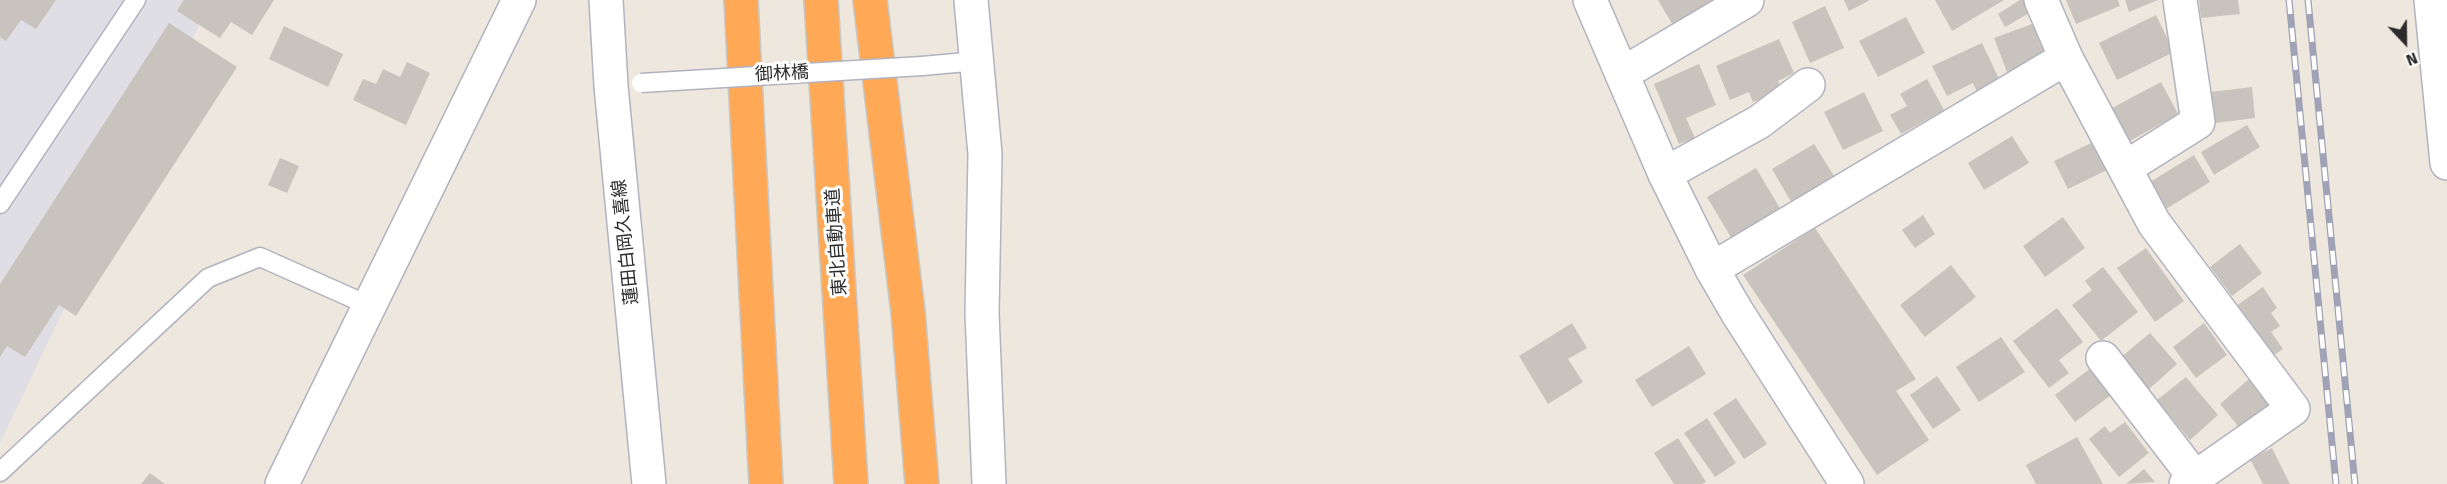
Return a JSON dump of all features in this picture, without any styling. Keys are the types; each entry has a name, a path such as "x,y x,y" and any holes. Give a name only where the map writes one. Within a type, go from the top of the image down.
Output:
{"highway":[{"path":"741,0 766,484"},
{"name":"東北自動車道","path":"821,0 851,484"},
{"path":"870,0 908,312 922,484"}],"street":[{"path":"282,484 519,0"},
{"name":"蓮田白岡久喜線","path":"606,0 626,85 649,484"},
{"path":"971,0 985,154 982,313 990,484"},
{"path":"1590,0 1665,174 1712,268 1737,312 1847,484"},
{"path":"1622,74 1747,0"},
{"path":"2041,0 2066,58 2154,224 2293,409 2191,481 2103,358"},
{"path":"2126,168 2198,122 2180,0"},
{"path":"2431,0 2447,163"},
{"path":"1712,268 2066,58"},
{"path":"1665,174 1759,122 1808,85"}],"lane":[{"path":"0,204 136,0"},
{"name":"御林橋","path":"626,85 978,61"},
{"path":"0,472 208,278 260,257 370,306"}],"shaded area":[{"path":"0,0 211,0 0,443"}],"building":[{"path":"0,0 56,0 36,29 21,20 6,41 0,37"},
{"path":"184,0 274,0 252,35 231,22 220,38 177,11"},
{"path":"1658,0 1719,0 1674,27"},
{"path":"1844,0 1870,0 1849,11"},
{"path":"1935,0 2004,0 1952,31"},
{"path":"2023,0 2031,12 2005,27 1998,14"},
{"path":"2066,0 2118,0 2120,6 2076,24"},
{"path":"2125,0 2158,0 2129,12"},
{"path":"2199,0 2238,0 2240,14 2201,18"},
{"path":"1825,6 1844,48 1810,63 1792,22"},
{"path":"2156,15 2174,52 2117,80 2099,43"},
{"path":"1906,17 1925,53 1878,77 1859,41"},
{"path":"169,23 237,67 76,316 59,305 25,357 7,346 0,357 0,284"},
{"path":"2035,23 2048,56 2007,72 1994,38"},
{"path":"284,26 343,54 328,87 269,59"},
{"path":"1779,39 1794,73 1778,81 1782,90 1753,102 1749,92 1730,100 1716,66"},
{"path":"1982,43 2001,83 1978,94 1973,83 1947,96 1932,66"},
{"path":"407,62 430,73 406,125 353,100 363,79 376,84 383,69 400,77"},
{"path":"1699,64 1716,105 1686,118 1695,138 1679,144 1654,84"},
{"path":"1927,79 1944,110 1901,134 1890,115 1907,106 1900,94"},
{"path":"2161,82 2178,114 2130,141 2112,108"},
{"path":"2252,87 2255,118 2215,123 2210,92"},
{"path":"1864,92 1883,131 1843,150 1824,112"},
{"path":"2247,125 2260,147 2214,175 2201,152"},
{"path":"2012,136 2029,163 1984,190 1968,163"},
{"path":"2093,142 2107,170 2068,189 2054,161"},
{"path":"1814,144 1836,179 1793,205 1772,169"},
{"path":"2194,155 2210,182 2166,209 2150,182"},
{"path":"280,158 299,166 287,193 268,185"},
{"path":"1756,168 1781,210 1732,239 1707,197"},
{"path":"1923,215 1935,234 1915,248 1902,230"},
{"path":"2063,217 2085,248 2045,277 2023,246"},
{"path":"1815,228 1916,379 1896,391 1929,440 1877,475 1743,275"},
{"path":"2240,244 2262,273 2232,296 2210,267"},
{"path":"2146,248 2184,301 2155,322 2117,268"},
{"path":"1951,265 1976,297 1925,337 1900,305"},
{"path":"2103,267 2138,312 2101,341 2072,305 2092,290 2085,281"},
{"path":"2263,287 2277,308 2271,313 2280,326 2271,332 2283,349 2271,357 2236,306"},
{"path":"2057,308 2083,342 2059,360 2069,373 2049,388 2013,341"},
{"path":"1572,323 1587,348 1568,359 1583,382 1548,404 1519,356"},
{"path":"2204,323 2227,355 2196,378 2173,347"},
{"path":"2150,333 2177,364 2148,390 2120,358"},
{"path":"2001,337 2025,372 1979,402 1956,367"},
{"path":"1689,346 1706,374 1652,407 1635,380"},
{"path":"2091,368 2111,395 2075,422 2055,395"},
{"path":"1937,376 1961,410 1933,429 1910,395"},
{"path":"2186,377 2218,415 2190,440 2157,400"},
{"path":"2249,379 2272,406 2243,432 2220,404"},
{"path":"1736,398 1767,444 1744,459 1713,413"},
{"path":"1707,418 1736,463 1715,477 1684,433"},
{"path":"2125,422 2149,453 2119,477 2089,439 2105,426 2110,433"},
{"path":"2077,437 2103,484 2036,484 2026,465"},
{"path":"1678,438 1706,482 1674,484 1654,453"},
{"path":"2272,448 2290,484 2263,484 2250,459"},
{"path":"2144,469 2155,482 2126,484"},
{"path":"150,473 165,484 141,484"}],"railway":[{"path":"2289,0 2336,484"},
{"path":"2308,0 2355,484"}]}
